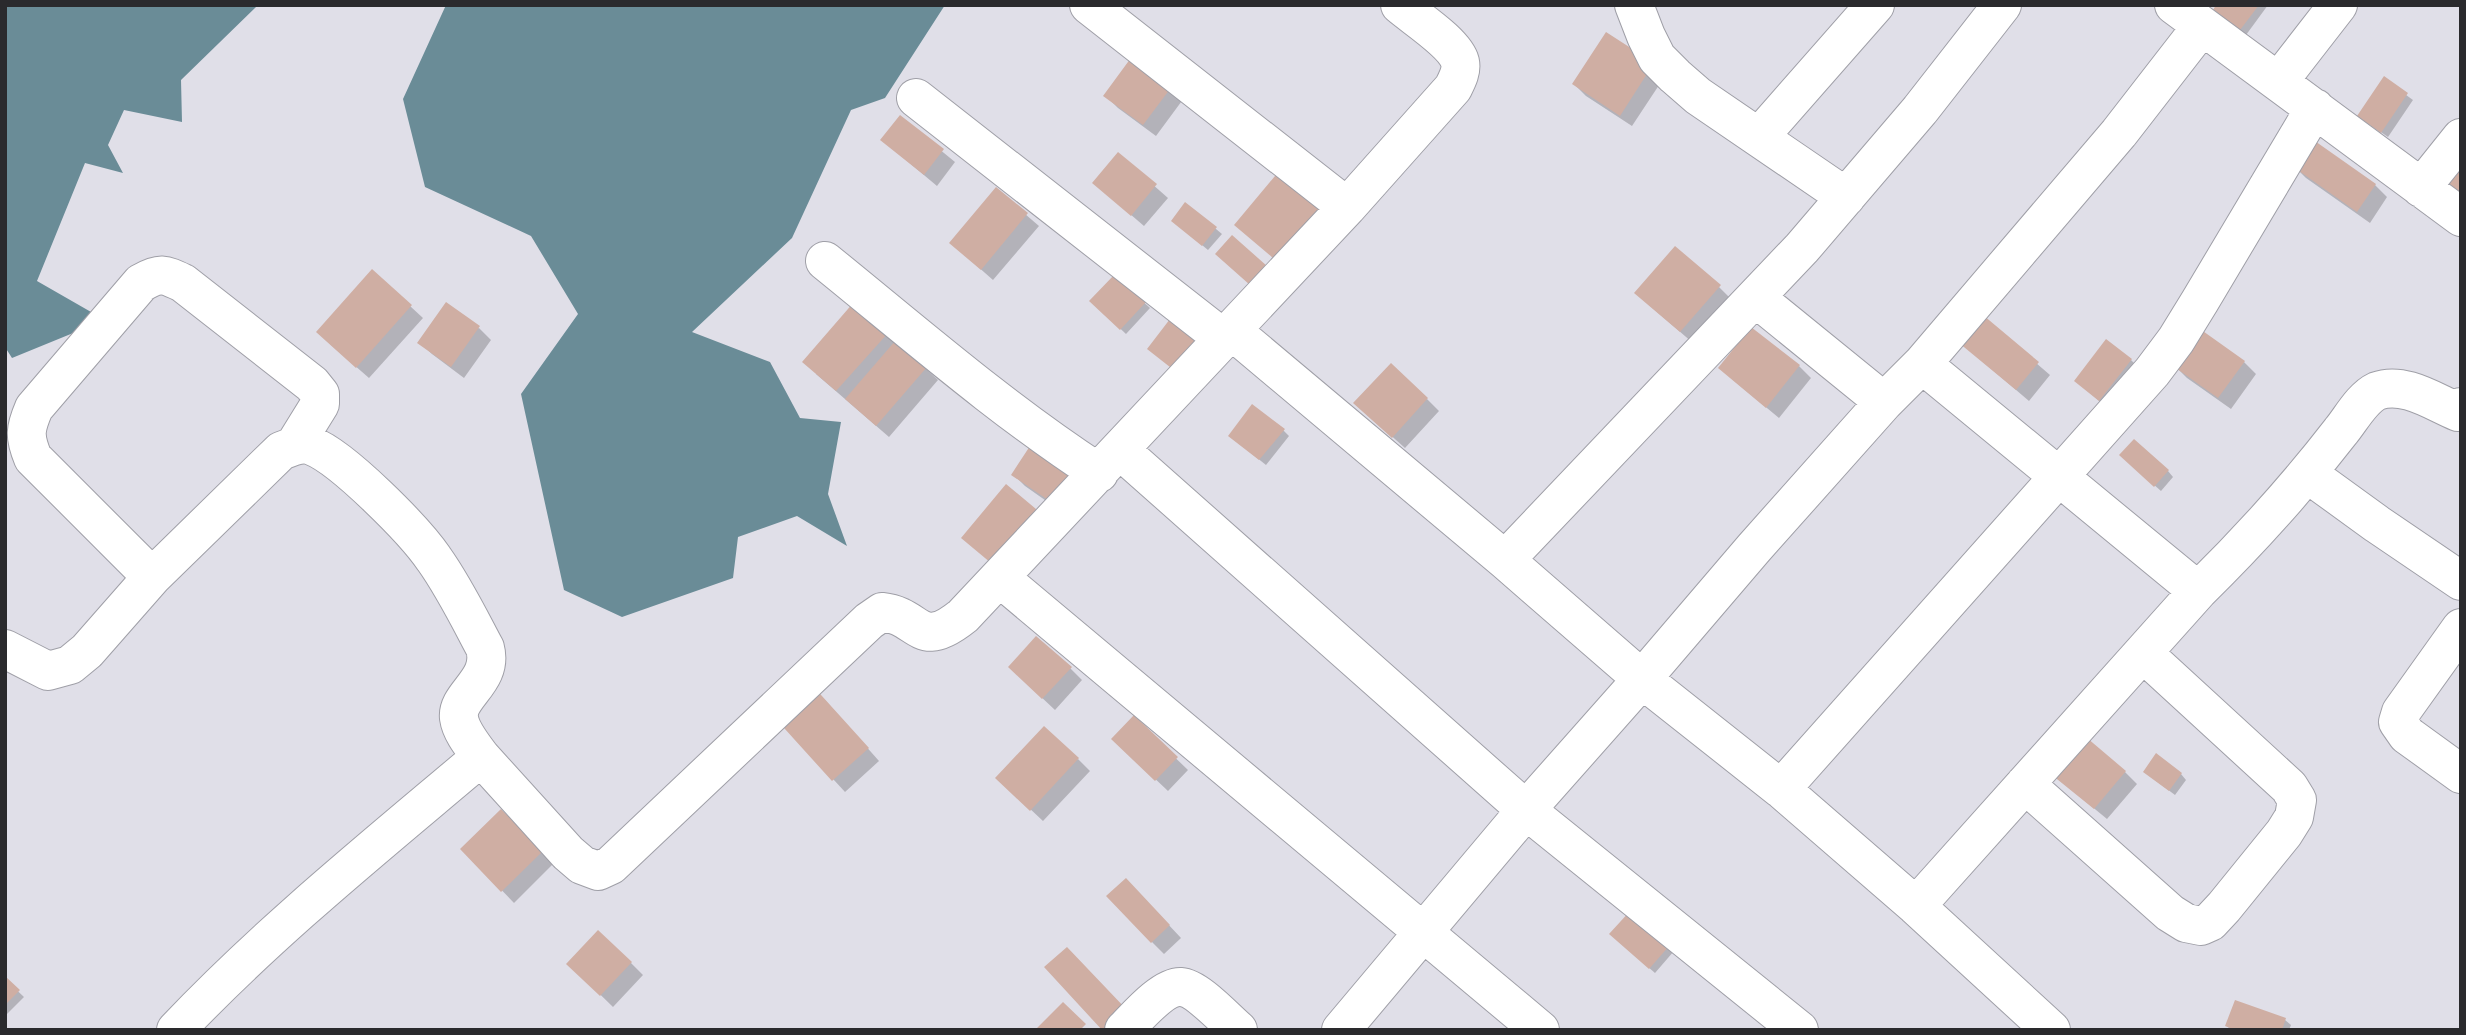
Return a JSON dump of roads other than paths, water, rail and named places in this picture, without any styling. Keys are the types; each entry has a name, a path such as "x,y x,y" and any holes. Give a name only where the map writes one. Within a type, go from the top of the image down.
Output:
{"street":[{"path":"1089,5 1347,207"},
{"path":"5,649 48,671 70,665 87,651 152,578 281,451 294,446 309,445 345,469 405,523 434,558 485,648 488,659 482,677 460,708 458,717 462,729 481,757 582,865 598,871 611,865 869,621 882,612 896,614 917,629 934,632 948,628 963,616 1347,207 1453,88 1460,75 1460,62 1453,48 1400,5"},
{"path":"1634,5 1657,58 1698,96 1846,197"},
{"path":"1759,137 1875,5"},
{"path":"1505,560 1756,298 1920,110 2002,5"},
{"path":"2278,81 2337,5"},
{"path":"1340,1030 1526,810 1754,548 1884,402 1922,364 2110,143 2188,15 2461,217"},
{"path":"916,98 1228,335 1505,560 1642,679 1781,789 1916,906 2051,1030"},
{"path":"1781,789 2152,372 2176,340 2315,108"},
{"path":"2421,188 2461,138"},
{"path":"824,261 1030,425 1109,462 1526,810 1798,1030"},
{"path":"152,578 33,458 26,428 34,408 141,283 165,274 183,282 312,384 320,394 320,404 294,446"},
{"path":"1756,298 1884,402"},
{"path":"1922,364 2198,592"},
{"path":"1916,906 2198,592 2308,474 2375,392 2390,388 2410,391 2460,411"},
{"path":"2308,474 2461,581"},
{"path":"1000,578 1539,1030"},
{"path":"2461,628 2401,712 2398,722 2407,735 2461,774"},
{"path":"2025,784 2170,913 2186,923 2201,926 2210,922 2224,907 2284,833 2294,817 2297,800 2288,787 2143,653"},
{"path":"176,1030 216,988 312,900 481,757"},
{"path":"1124,1030 1167,990 1181,987 1196,993 1238,1030"}],"water":[{"path":"5,5 258,5 181,80 182,122 124,110 108,145 123,173 85,163 37,281 105,320 12,358 5,347"},
{"path":"446,5 945,5 885,98 851,110 792,238 692,332 770,362 800,418 841,422 828,494 847,546 797,516 738,537 733,578 622,617 564,590 521,394 578,314 531,236 425,187 403,99"}]}
